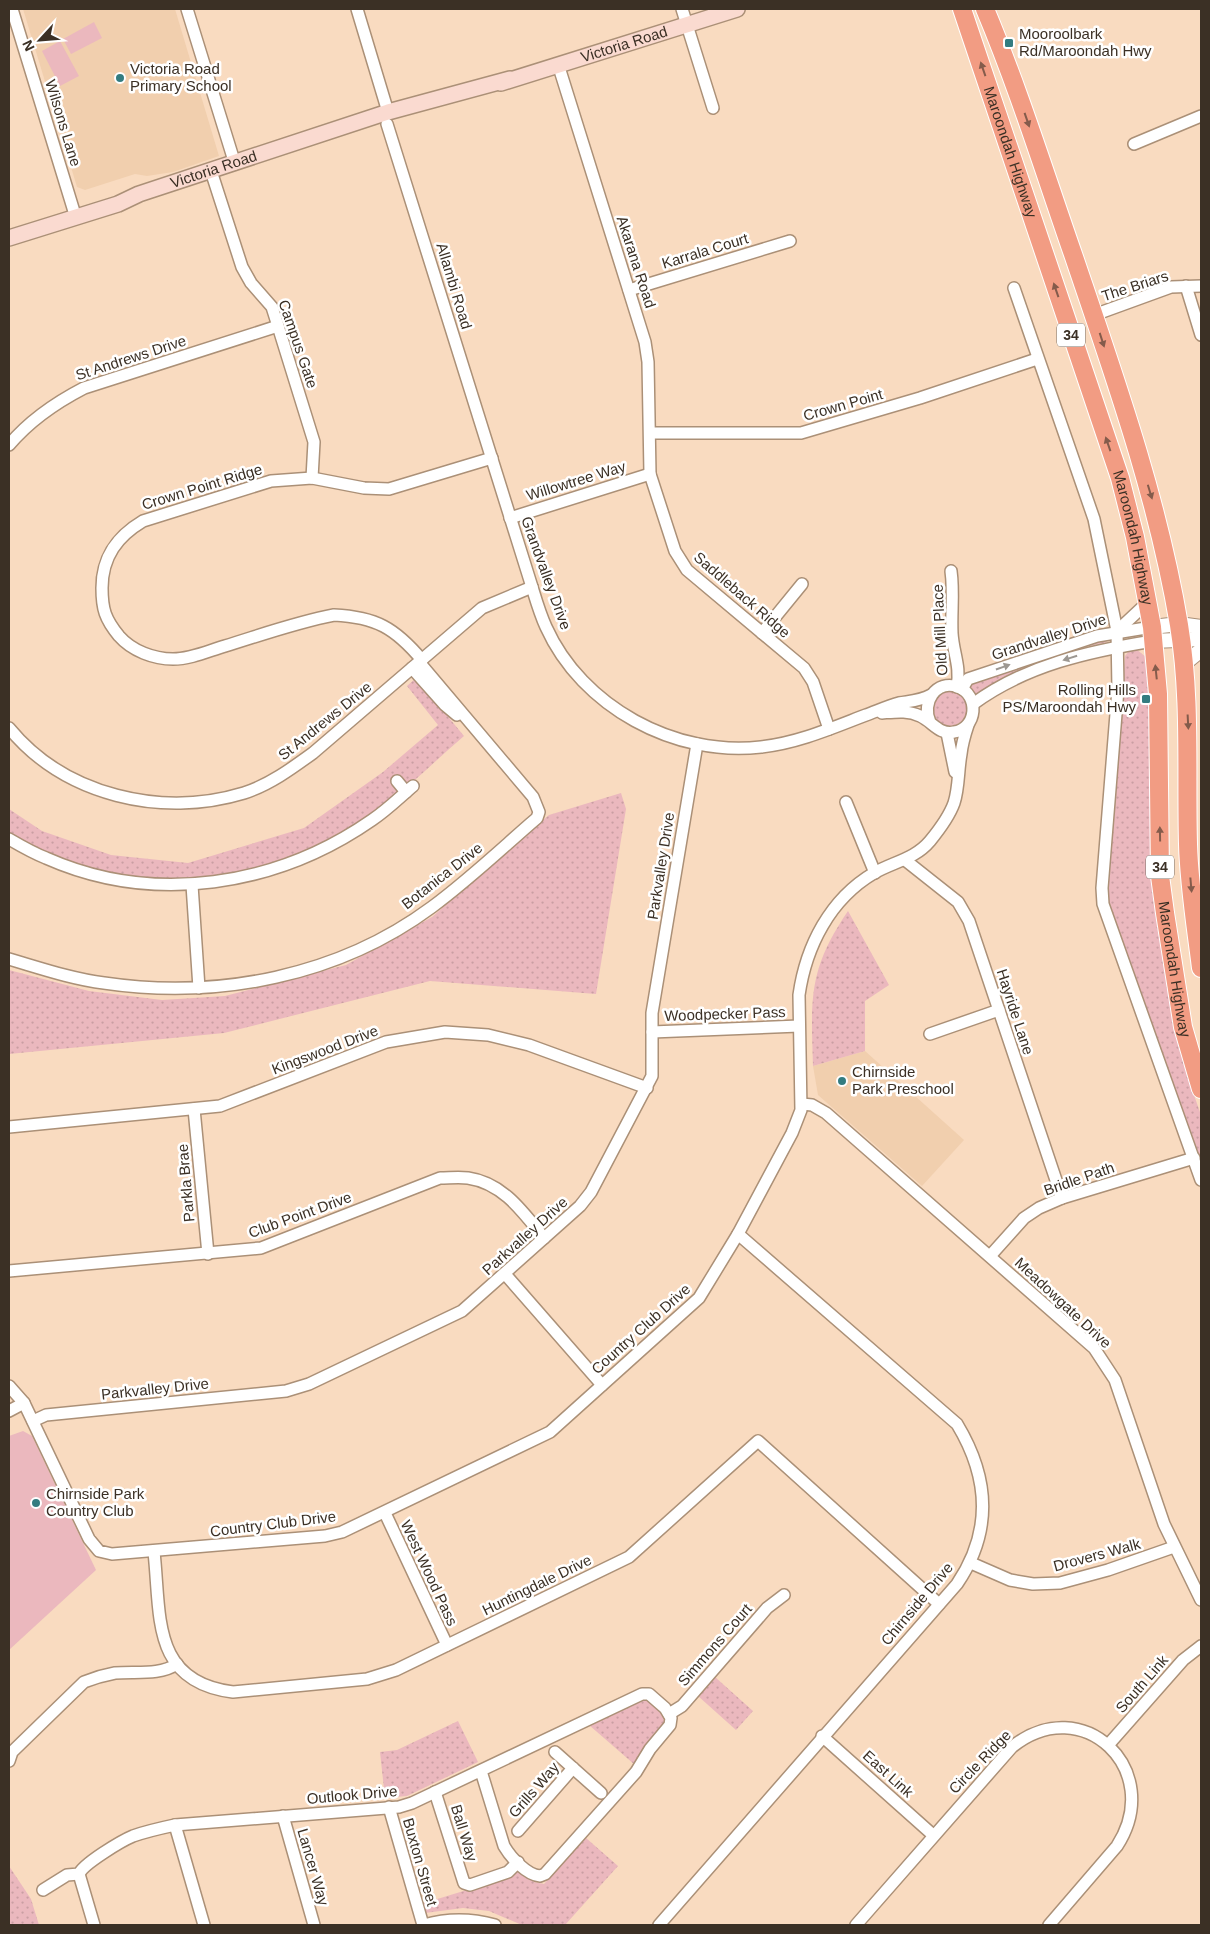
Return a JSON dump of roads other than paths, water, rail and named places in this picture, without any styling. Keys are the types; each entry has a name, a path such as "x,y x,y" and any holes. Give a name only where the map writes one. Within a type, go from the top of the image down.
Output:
{"highway":[{"name":"Maroondah Highway","path":"986,9 1010,71 1094,315 1154,506 1180,632 1184,664 1188,729 1188,846 1201,968"},
{"name":"Maroondah Highway","path":"961,11 1120,478 1149,601 1158,694 1160,876 1176,991 1183,1027 1201,1089"}],"main road":[{"name":"Victoria Road","path":"9,230 118,204 139,194 211,170 290,147 321,142 388,118 687,23 737,9"},
{"name":"Victoria Road","path":"9,238 75,214"}],"street":[{"name":"Wilsons Lane","path":"12,9 75,214"},
{"path":"187,9 235,164"},
{"name":"Allambi Road","path":"356,9 492,458"},
{"path":"682,9 713,108"},
{"name":"Akarana Road","path":"558,64 630,290 647,355 650,474"},
{"path":"1134,144 1201,116"},
{"name":"Campus Gate","path":"211,170 242,267 250,283 272,308 278,326 314,442 312,478"},
{"name":"Karrala Court","path":"630,290 790,241"},
{"name":"The Briars","path":"1186,286 1201,335"},
{"name":"The Briars","path":"1094,315 1171,287 1201,286"},
{"path":"1014,288 1037,359 1094,519 1117,631 1118,689 1102,888 1103,904 1201,1180"},
{"name":"St Andrews Drive","path":"9,445 33,420 63,398 84,388 278,326"},
{"name":"Crown Point","path":"650,433 801,433 920,398 1037,359"},
{"name":"Crown Point Ridge","path":"418,663 397,634 376,621 357,616 334,614 189,657 175,659 143,653 123,641 111,626 102,607 102,579 107,558 116,542 128,530 143,521 271,481 312,478 364,488 389,489 492,458"},
{"name":"Grandvalley Drive","path":"492,458 546,628 559,650 594,691 635,721 660,733 697,744 734,748 760,747 803,739 897,704 920,700 931,695"},
{"name":"Willowtree Way","path":"510,518 650,474"},
{"name":"Saddleback Ridge","path":"650,474 675,551 688,570 809,675 829,729"},
{"name":"Old Mill Place","path":"951,571 953,586 952,634 960,674 959,688"},
{"path":"762,633 802,584"},
{"name":"St Andrews Drive","path":"9,728 42,759 70,777 92,788 120,798 150,802 185,803 212,800 244,793 287,772 325,743 482,608 532,587"},
{"path":"1117,631 1149,601"},
{"path":"1153,634 1180,632 1201,627"},
{"name":"Grandvalley Drive","path":"959,688 968,679 1077,641 1117,631 1153,634"},
{"path":"1180,632 1201,639"},
{"name":"Grandvalley Drive","path":"973,704 1013,678 1070,658 1118,646 1153,634"},
{"path":"1184,664 1201,650"},
{"name":"Botanica Drive","path":"9,959 103,983 142,988 199,988 267,980 323,964 377,941 431,908 537,818 538,805 418,663"},
{"path":"940,688 959,688 969,695 973,704 973,714 968,725 958,731 947,733 940,731 930,722 926,708 931,695 940,688"},
{"name":"Grandvalley Drive","path":"870,714 906,712 920,715 930,722"},
{"name":"Country Club Drive","path":"33,1421 89,1539 99,1551 112,1554 154,1552 325,1536 342,1532 385,1513 550,1432 699,1298 738,1234 792,1132 802,1104 799,1026 801,978 818,932 837,905 875,873 906,860 928,843 941,826 952,806 968,725"},
{"name":"Country Club Drive","path":"947,733 957,783"},
{"name":"Parkvalley Drive","path":"33,1421 46,1415 297,1389 450,1318 476,1301 580,1206 591,1192 652,1076 652,1013 697,744"},
{"path":"9,839 47,859 88,872 127,881 192,885 252,876 294,862 330,846 373,820 410,789 398,782"},
{"path":"846,802 875,873"},
{"name":"Hayride Lane","path":"906,860 949,894 964,911 1062,1198"},
{"path":"192,885 199,988"},
{"path":"930,1034 998,1010"},
{"name":"Woodpecker Pass","path":"652,1032 799,1026"},
{"name":"Kingswood Drive","path":"9,1127 194,1109 236,1102 386,1042 445,1032 488,1035 529,1045 647,1088"},
{"name":"Meadowgate Drive","path":"802,1104 812,1105 826,1113 1094,1348 1106,1363 1122,1398 1164,1524 1174,1547 1197,1583 1201,1600"},
{"name":"Parkla Brae","path":"194,1109 208,1254"},
{"name":"Bridle Path","path":"990,1256 1024,1218 1062,1198 1194,1158"},
{"name":"Club Point Drive","path":"9,1271 261,1248 440,1178 468,1178 493,1185 516,1203 544,1238"},
{"name":"Chirnside Drive","path":"659,1925 939,1604 971,1563 982,1520 982,1494 979,1474 970,1446 956,1424 738,1234"},
{"path":"505,1274 602,1384"},
{"path":"9,1386 24,1402 33,1421"},
{"path":"9,1411 24,1402"},
{"name":"Huntingdale Drive","path":"154,1552 163,1641 177,1664 198,1683 217,1690 233,1692 381,1677 629,1557 758,1441 939,1604"},
{"name":"West Wood Pass","path":"385,1513 447,1645"},
{"name":"Drovers Walk","path":"971,1563 1010,1580 1033,1584 1060,1583 1108,1570 1174,1547"},
{"name":"Simmons Court","path":"669,1714 682,1706 767,1608 784,1595"},
{"name":"South Link","path":"1109,1744 1183,1660 1201,1646"},
{"path":"9,1761 12,1752 84,1682 98,1676 115,1673 162,1671 177,1664"},
{"name":"Outlook Drive","path":"43,1890 67,1875 79,1874 85,1866 130,1838 175,1825 389,1807 412,1803 642,1694 649,1694 669,1714"},
{"path":"481,1771 504,1846 534,1876 546,1874 636,1772 650,1749 670,1725 669,1714"},
{"name":"Circle Ridge","path":"856,1925 1002,1757 1022,1739 1060,1728 1084,1732 1109,1744"},
{"name":"East Link","path":"822,1736 933,1835"},
{"path":"1050,1925 1117,1846 1126,1833 1131,1818 1133,1801 1126,1770 1109,1744"},
{"path":"555,1752 601,1793"},
{"name":"Grills Way","path":"518,1831 573,1768"},
{"name":"Ball Way","path":"435,1792 464,1883 470,1885 508,1872 518,1862"},
{"name":"Buxton Street","path":"389,1807 423,1925"},
{"name":"Lancer Way","path":"283,1816 314,1925"},
{"path":"175,1825 204,1925"},
{"path":"79,1874 94,1925"},
{"path":"423,1925 457,1919 478,1920 495,1925"}],"place":[{"name":"Mooroolbark Rd/Maroondah Hwy","path":"1009,43"},
{"name":"Victoria Road Primary School","path":"120,78"},
{"name":"Rolling Hills PS/Maroondah Hwy","path":"1146,699"},
{"name":"Chirnside Park Preschool","path":"842,1081"},
{"name":"Chirnside Park Country Club","path":"36,1503"}]}
